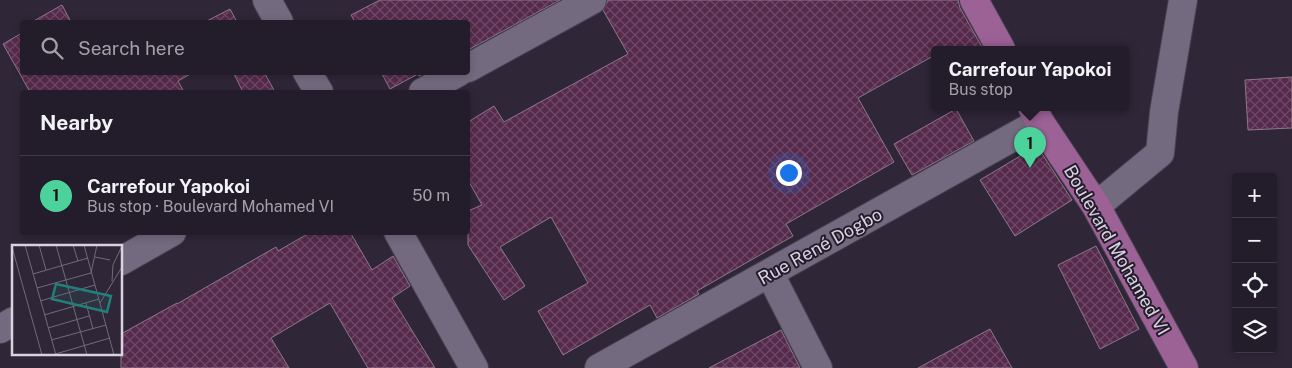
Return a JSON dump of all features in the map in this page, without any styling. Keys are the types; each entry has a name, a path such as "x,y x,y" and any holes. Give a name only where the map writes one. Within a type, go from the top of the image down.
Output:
{"main road":[{"path":"974,0 999,46"},
{"name":"Boulevard Mohamed VI","path":"1036,114 1096,206 1184,368"}],"street":[{"path":"267,0 278,20"},
{"path":"470,67 592,0"},
{"path":"1096,206 1160,153 1164,112 1183,0"},
{"path":"310,75 318,90"},
{"path":"427,90 454,75"},
{"name":"Rue René Dogbo","path":"599,368 770,274 1036,114"},
{"path":"122,260 167,235"},
{"path":"400,235 474,368"},
{"path":"770,274 818,368"},
{"path":"0,329 12,322"}],"building":[{"path":"380,0 560,0 470,49 470,20 354,20 351,15"},
{"path":"608,0 958,0 960,8 981,46 931,46 931,57 858,98 894,162 786,224 793,236 697,291 699,294 657,318 650,305 563,355 538,311 588,283 551,217 500,247 525,286 504,300 468,245 470,210 482,205 470,184 470,121 494,106 504,122 628,54 603,10"},
{"path":"62,5 70,20 36,20"},
{"path":"230,9 236,20 209,20"},
{"path":"20,34 20,74 3,44"},
{"path":"20,75 189,75 178,81 183,90 29,90"},
{"path":"234,75 266,75 274,90 242,90"},
{"path":"383,75 416,75 390,89"},
{"path":"1292,77 1292,128 1248,130 1245,80"},
{"path":"952,111 957,111 974,141 912,175 894,144"},
{"path":"1037,146 1072,200 1015,236 980,180"},
{"path":"306,235 352,235 372,270 393,256 410,286 392,298 435,368 368,368 330,303 271,338 289,368 121,368 122,333 276,247 278,251"},
{"path":"1096,246 1139,329 1100,349 1058,265"},
{"path":"990,329 1012,368 918,368"},
{"path":"781,330 800,368 709,368"}],"place":[{"name":"Carrefour Yapokoi","path":"1030,168"}]}
